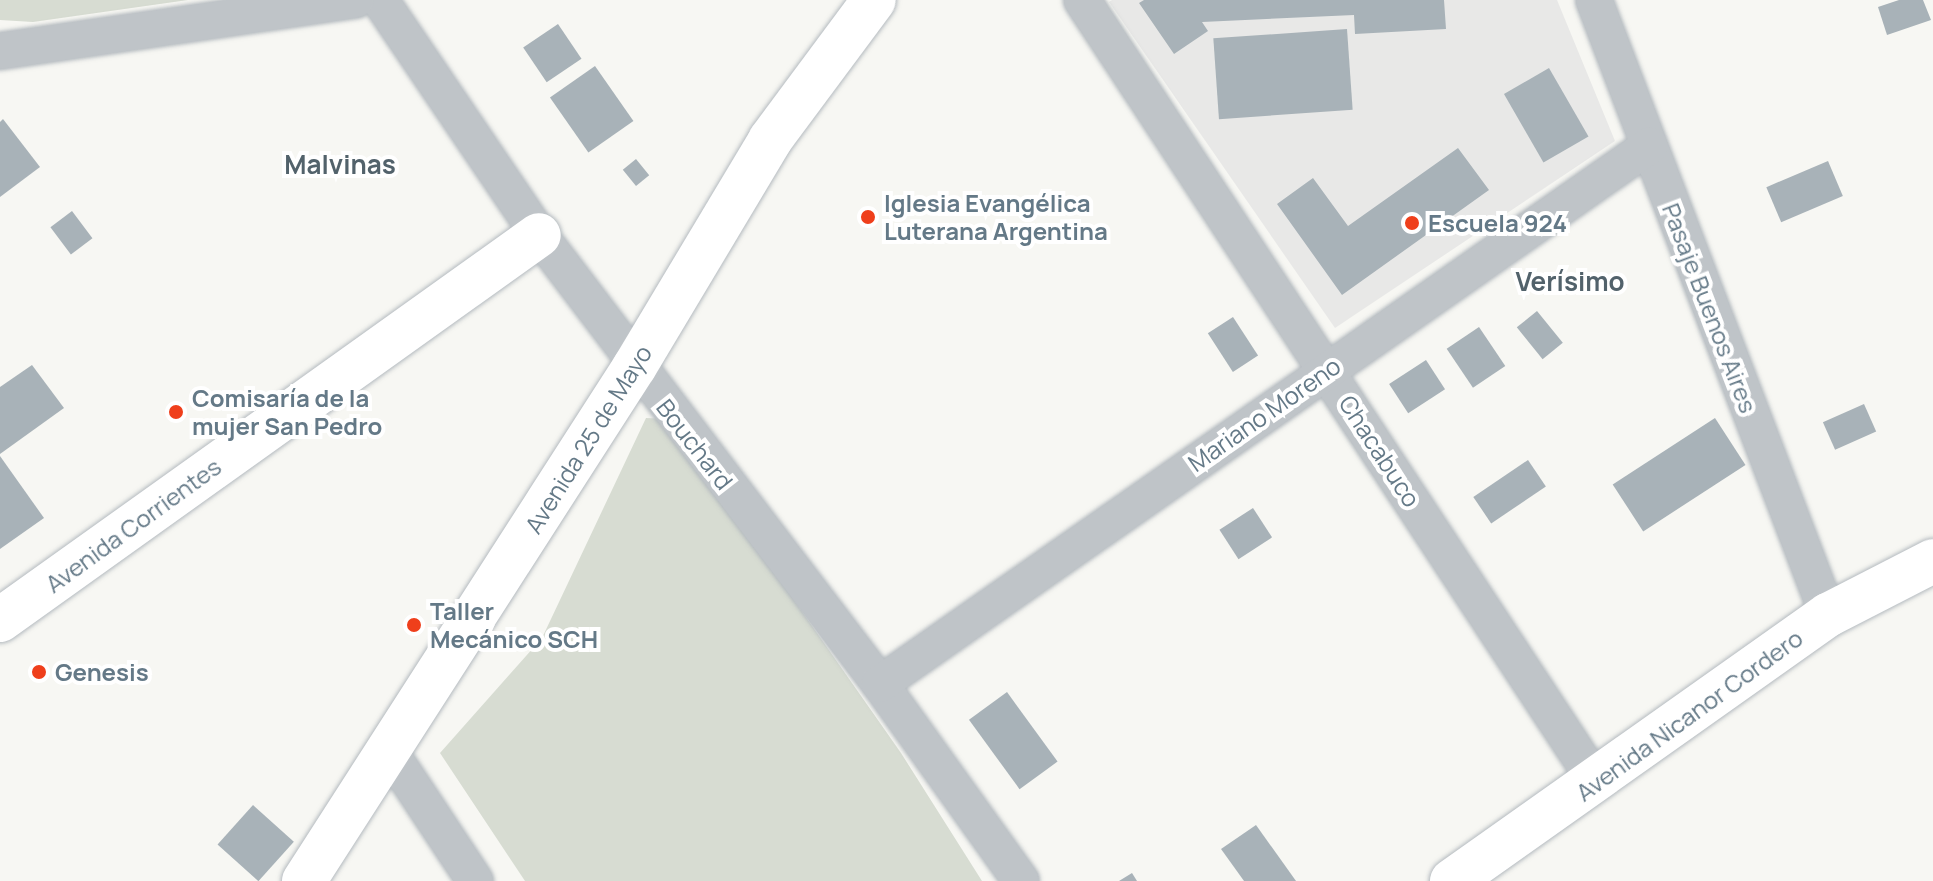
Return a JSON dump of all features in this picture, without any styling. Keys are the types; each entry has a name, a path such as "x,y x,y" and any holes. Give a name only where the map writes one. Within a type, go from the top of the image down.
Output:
{"main road":[{"name":"Avenida 25 de Mayo","path":"304,881 635,366 770,140 874,0"},
{"name":"Avenida Corrientes","path":"0,620 539,235"},
{"name":"Avenida Nicanor Cordero","path":"1452,881 1597,783 1828,615 1933,561"}],"street":[{"path":"0,51 355,0"},
{"name":"Bouchard","path":"380,0 539,235 635,366 880,684 1021,881"},
{"name":"Chacabuco","path":"1082,0 1597,783"},
{"name":"Pasaje Buenos Aires","path":"1594,0 1828,615"},
{"name":"Mariano Moreno","path":"880,684 1649,146"},
{"path":"389,751 475,881"}],"shaded area":[{"path":"0,0 188,0 33,22 0,20"},
{"path":"1557,0 1615,141 1335,328 1109,2"},
{"path":"646,418 667,419 901,753 982,881 525,881 440,753 542,638"}],"building":[{"path":"1144,0 1444,0 1446,29 1355,34 1354,15 1202,22 1208,31 1174,54 1139,3"},
{"path":"1899,0 1923,0 1931,20 1887,35 1878,7"},
{"path":"558,24 581,59 547,82 523,47"},
{"path":"1347,29 1353,110 1219,119 1213,38"},
{"path":"595,66 633,121 588,152 550,98"},
{"path":"1549,68 1588,136 1543,162 1504,94"},
{"path":"3,119 40,167 0,197 0,122"},
{"path":"1458,148 1489,190 1342,295 1277,204 1313,178 1348,226"},
{"path":"636,159 649,175 636,186 623,170"},
{"path":"1828,161 1843,196 1781,222 1766,187"},
{"path":"72,211 92,238 71,254 50,227"},
{"path":"1537,311 1563,343 1543,359 1517,327"},
{"path":"1233,317 1258,356 1233,372 1208,333"},
{"path":"1479,327 1505,366 1473,388 1447,349"},
{"path":"1426,360 1445,389 1408,413 1389,384"},
{"path":"32,365 64,408 0,454 0,387"},
{"path":"1864,404 1876,431 1835,450 1823,422"},
{"path":"1715,418 1745,465 1643,531 1613,484"},
{"path":"0,456 44,518 0,549"},
{"path":"1528,460 1546,487 1491,523 1473,497"},
{"path":"1253,508 1272,537 1239,559 1219,530"},
{"path":"1007,692 1058,762 1020,789 969,720"},
{"path":"253,805 294,842 259,881 218,844"},
{"path":"1256,825 1296,881 1244,881 1221,849"},
{"path":"1132,873 1137,881 1119,881"}],"place":[{"name":"Iglesia Evangélica Luterana Argentina","path":"868,217"},
{"name":"Escuela 924","path":"1412,223"},
{"name":"Comisaría de la mujer San Pedro","path":"176,412"},
{"name":"Taller Mecánico SCH","path":"414,625"},
{"name":"Genesis","path":"39,672"}],"district":[{"name":"Malvinas","path":"340,165"},
{"name":"Verísimo","path":"1570,282"}]}
